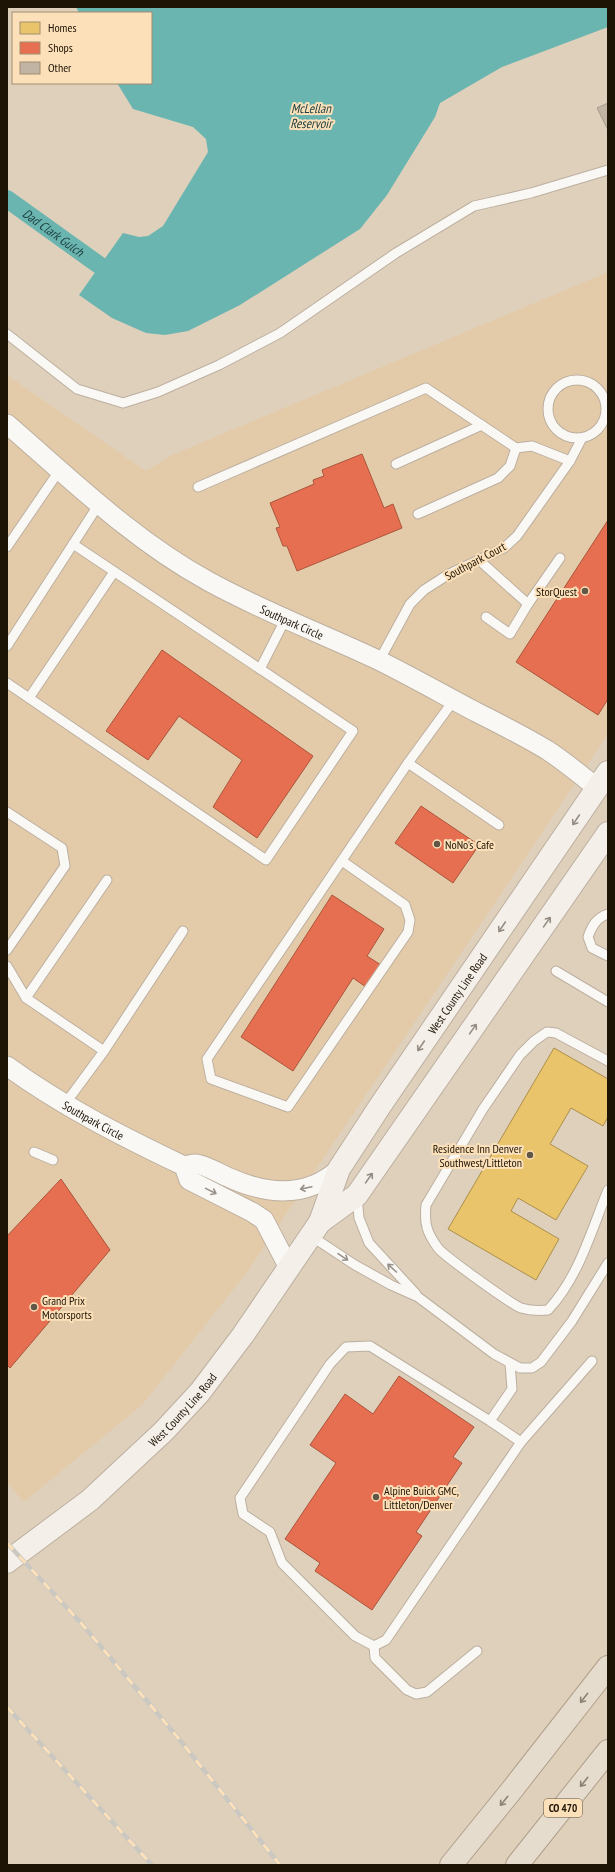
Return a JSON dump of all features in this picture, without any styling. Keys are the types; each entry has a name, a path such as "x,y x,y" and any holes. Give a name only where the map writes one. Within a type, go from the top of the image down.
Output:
{"highway":[{"path":"451,1865 608,1668"},
{"name":"CO 470","path":"517,1865 608,1751"}],"main road":[{"name":"West County Line Road","path":"7,1562 90,1500 164,1431 200,1392 243,1335 288,1266 315,1229 339,1169 384,1100 603,780"},
{"name":"West County Line Road","path":"315,1229 357,1195 608,833"}],"street":[{"name":"Southpark Circle","path":"7,424 59,471 99,504 177,563 208,581 285,620 378,661 603,780"},
{"name":"Southpark Circle","path":"7,1066 65,1104 101,1125 184,1166 197,1164 245,1185 266,1190 291,1191 310,1188 327,1180 339,1169"},
{"path":"184,1166 189,1180 252,1212 264,1220 288,1266"}],"lane":[{"path":"7,334 77,389 123,402 158,392 213,368 280,333 396,252 474,206 531,193 608,170"},
{"path":"577,380 588,382 598,389 604,398 606,410 603,421 597,430 582,438 565,436 556,430 549,420 547,409 550,398 556,388 566,382 577,380"},
{"path":"198,487 426,388 516,448 532,446 570,461"},
{"path":"396,464 482,425"},
{"name":"Southpark Court","path":"378,661 410,604 424,590 449,574 504,548 517,536 570,461 582,438"},
{"path":"418,514 498,478 510,466 516,448"},
{"path":"7,547 59,471"},
{"path":"7,646 99,504"},
{"path":"7,683 266,860 353,731 73,544"},
{"path":"486,618 510,634 528,604 560,558"},
{"path":"479,560 528,604"},
{"path":"29,698 114,572"},
{"path":"260,669 285,620"},
{"path":"342,861 405,905 410,920 408,932 288,1107 211,1079 207,1059 408,763 454,700"},
{"path":"408,763 499,825"},
{"path":"7,812 62,848 65,866 7,950"},
{"path":"26,998 107,880"},
{"path":"608,914 601,917 593,924 588,937 592,948 608,956"},
{"path":"65,1104 104,1051 183,931"},
{"path":"7,966 26,998 104,1051"},
{"path":"556,971 608,1002"},
{"path":"608,1061 556,1033 547,1032 534,1041 520,1055 483,1109 426,1205 424,1220 430,1236 440,1250 460,1265 519,1307 532,1311 548,1310 561,1296 581,1258 608,1190"},
{"path":"34,1152 53,1160"},
{"path":"357,1195 359,1218 369,1243 377,1254 398,1273 418,1297 494,1354 520,1368 532,1368 541,1362 572,1321 607,1267"},
{"path":"315,1229 355,1265 390,1285 418,1297"},
{"path":"374,1646 355,1636 282,1563 270,1532 243,1514 240,1498 330,1364 346,1346 370,1346 522,1442"},
{"path":"374,1646 386,1640 522,1442 592,1361"},
{"path":"490,1421 512,1389 510,1363"},
{"path":"374,1646 375,1658 407,1690 416,1694 427,1692 477,1651"}],"shaded area":[{"path":"608,272 608,734 248,1271 142,1405 24,1502 7,1483 7,375 146,471 172,455"}],"water":[{"name":"McLellan Reservoir","path":"76,7 608,7 608,27 502,67 440,103 435,117 387,195 360,229 240,305 188,331 165,335 146,333 112,318 79,295 123,233 139,237 148,236 163,226 208,152 206,139 193,127 133,109 118,84 152,84 152,12 78,12"}],"building: Homes":[{"name":"Residence Inn Denver Southwest/Littleton","path":"554,1048 608,1079 608,1117 603,1126 571,1108 550,1144 588,1166 556,1220 518,1198 511,1211 559,1239 536,1280 448,1229"}],"building: Shops":[{"path":"362,454 384,508 393,504 402,528 297,571 287,546 283,546 276,528 280,527 270,503 314,484 313,480 324,476 322,470"},
{"name":"StorQuest","path":"608,520 608,699 598,715 516,662"},
{"path":"162,650 313,756 257,838 213,807 242,760 179,716 148,760 106,731"},
{"name":"NoNo's Cafe","path":"421,806 479,845 453,883 395,843"},
{"path":"332,895 384,929 367,956 381,965 366,987 353,978 293,1071 241,1037"},
{"name":"Grand Prix Motorsports","path":"61,1179 110,1250 10,1368 7,1365 7,1236"},
{"name":"Alpine Buick GMC, Littleton/Denver","path":"399,1376 474,1427 453,1457 462,1463 416,1532 422,1536 372,1610 315,1571 320,1563 285,1539 336,1463 310,1445 345,1394 373,1414"}],"building: Other":[{"path":"608,103 608,130 597,108"}],"waterway":[{"name":"Dad Clark Gulch","path":"7,199 99,265"}],"railway":[{"path":"7,1543 81,1623 179,1739 280,1865"},
{"path":"7,1707 152,1865"}],"place":[{"name":"StorQuest","path":"585,591"},
{"name":"NoNo's Cafe","path":"437,844"},
{"name":"Residence Inn Denver Southwest/Littleton","path":"530,1155"},
{"name":"Grand Prix Motorsports","path":"34,1307"},
{"name":"Alpine Buick GMC, Littleton/Denver","path":"376,1497"}]}
